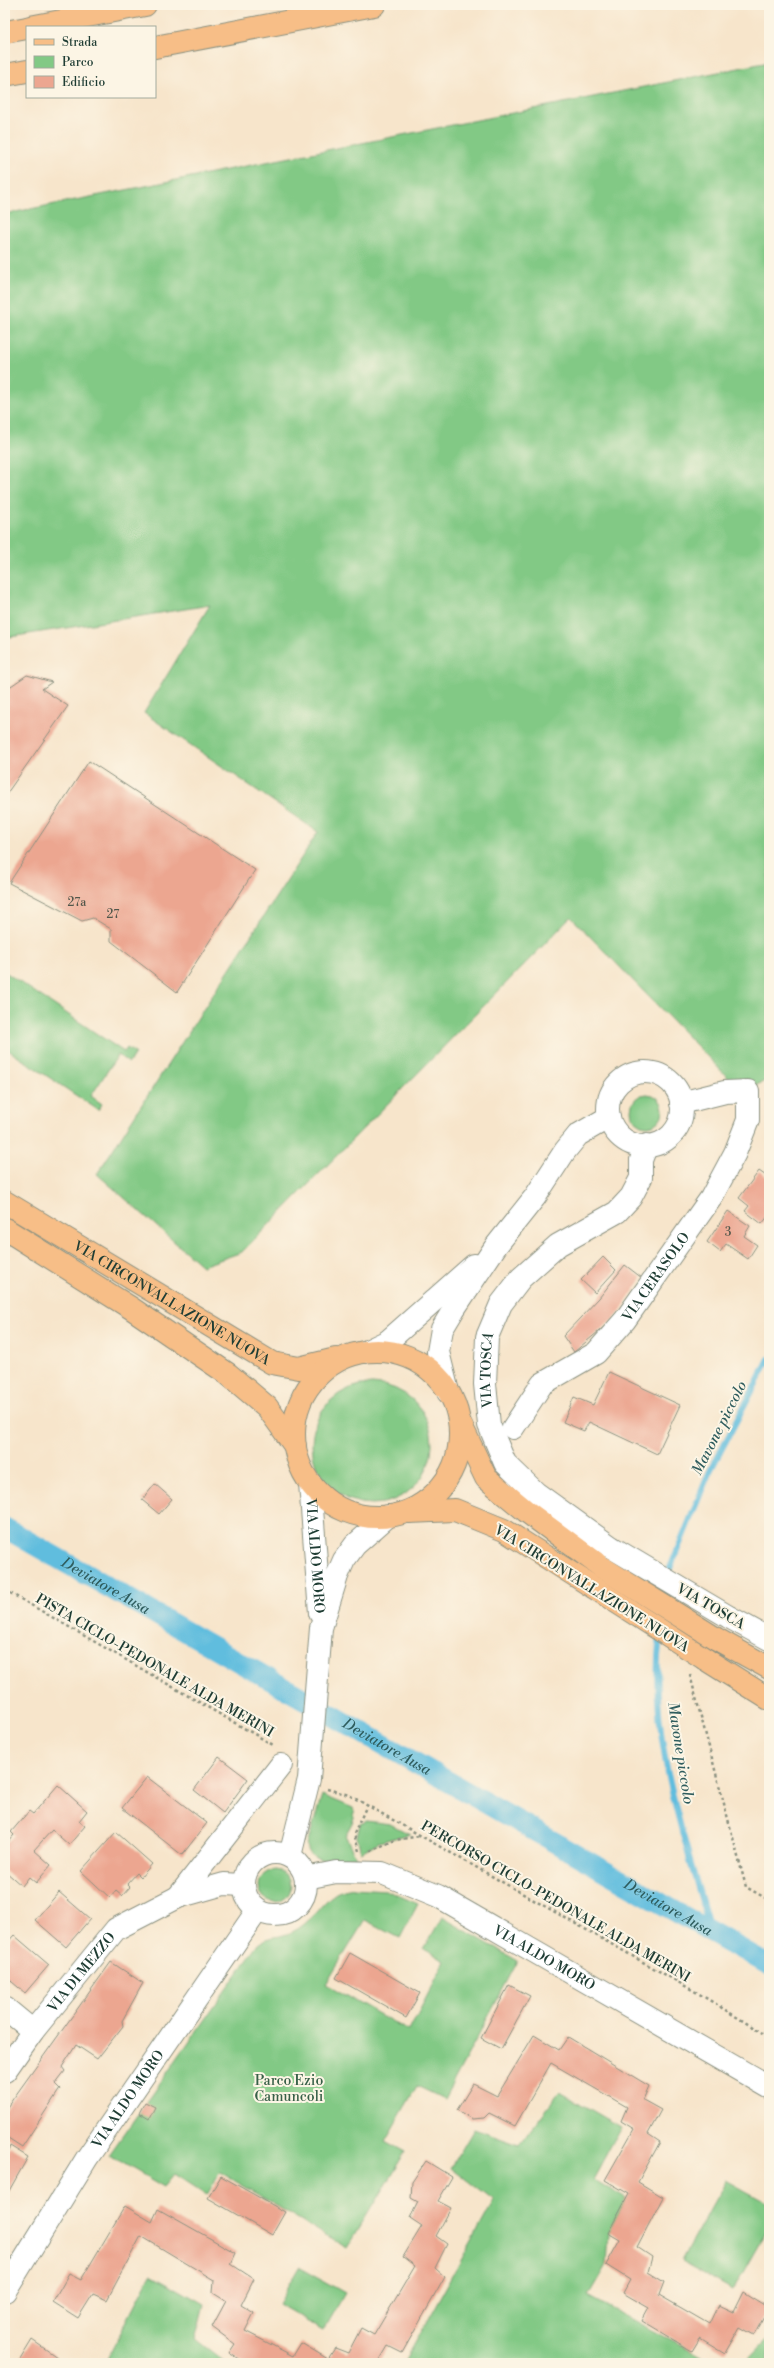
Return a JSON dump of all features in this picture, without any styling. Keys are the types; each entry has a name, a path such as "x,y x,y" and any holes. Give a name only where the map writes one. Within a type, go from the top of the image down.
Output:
{"main road":[{"path":"33,26 145,5"},
{"path":"156,47 374,5"},
{"path":"5,32 26,27"},
{"path":"5,76 26,71"},
{"name":"VIA CIRCONVALLAZIONE NUOVA","path":"5,1202 272,1362 299,1368 358,1354 392,1353 413,1359 439,1379 448,1392 455,1407 459,1422 486,1478 526,1511 603,1568 715,1638 769,1668"},
{"name":"VIA CIRCONVALLAZIONE NUOVA","path":"5,1229 131,1308 228,1374 267,1407 295,1446 298,1459 310,1483 320,1494 345,1510 374,1517 455,1510 504,1530 769,1699"},
{"path":"295,1446 296,1414 308,1389 322,1372 358,1354"},
{"path":"396,1514 419,1505 432,1496 446,1479 457,1454 459,1422"}],"street":[{"path":"638,1072 650,1072 671,1082 678,1092 681,1103 681,1115 677,1127 670,1136 659,1142 647,1145 637,1145 619,1135 609,1117 608,1106 611,1094 617,1084 638,1072"},
{"name":"VIA CERASOLO","path":"513,1428 542,1384 596,1353 626,1320 711,1198 735,1153 748,1120 748,1090 725,1092 681,1103"},
{"path":"448,1392 438,1352 442,1330 496,1246 535,1197 565,1151 578,1135 609,1117"},
{"name":"VIA TOSCA","path":"647,1145 640,1160 641,1178 631,1197 618,1212 558,1245 521,1278 501,1304 486,1337 485,1384 489,1425 505,1463 536,1493 611,1547 769,1639"},
{"path":"358,1354 388,1341 496,1246"},
{"name":"VIA ALDO MORO","path":"310,1483 321,1628"},
{"path":"290,1856 309,1779 321,1628 337,1576 344,1560 355,1545 396,1514"},
{"name":"VIA DI MEZZO","path":"178,1897 281,1765"},
{"path":"272,1853 290,1856 298,1862 306,1878 306,1888 303,1899 288,1913 273,1916 258,1911 250,1904 243,1885 245,1875 255,1860 272,1853"},
{"name":"VIA ALDO MORO","path":"306,1878 336,1872 382,1873 438,1896 769,2087"},
{"name":"VIA DI MEZZO","path":"5,2071 32,2031 116,1929 178,1897 224,1884 243,1885"},
{"name":"VIA ALDO MORO","path":"5,2292 87,2158 258,1911"},
{"path":"5,2008 32,2031"}],"path":[{"name":"PISTA CICLO-PEDONALE ALDA MERINI","path":"5,1590 283,1751 281,1765"},
{"path":"690,1675 746,1887 769,1900"},
{"name":"PERCORSO CICLO-PEDONALE ALDA MERINI","path":"329,1789 349,1795 701,1995 769,2037"},
{"path":"361,1857 354,1834 366,1805"},
{"path":"366,1854 395,1840 421,1836"}],"green space":[{"path":"769,62 769,1079 742,1092 571,917 242,1252 202,1266 97,1174 318,832 144,713 210,605 10,637 5,641 5,214"},
{"path":"5,972 124,1052 127,1048 135,1053 129,1063 118,1055 91,1096 102,1104 98,1110 5,1048"},
{"path":"644,1094 650,1094 659,1098 663,1110 659,1122 650,1126 644,1126 635,1122 631,1113 631,1107 635,1098"},
{"path":"372,1384 395,1388 415,1401 428,1421 432,1444 428,1467 415,1487 395,1500 372,1504 349,1500 329,1487 316,1467 312,1444 316,1421 329,1401 349,1388"},
{"path":"322,1795 353,1808 354,1818 345,1836 356,1857 326,1860 313,1857 309,1852 307,1845"},
{"path":"367,1821 390,1824 410,1834 379,1842 361,1852 357,1837 360,1824"},
{"path":"272,1870 278,1870 288,1877 291,1886 290,1892 284,1899 278,1902 272,1902 262,1895 259,1889 259,1883 266,1873"},
{"name":"Parco Ezio Camuncoli","path":"354,1888 386,1890 418,1904 400,1938 365,1920 326,1984 409,2031 445,1961 424,1949 442,1917 518,1961 444,2099 417,2086 385,2141 405,2152 347,2248 220,2172 207,2195 175,2174 164,2187 109,2155 258,1944 267,1939 287,1934 299,1928 310,1919 330,1897 343,1890"},
{"path":"560,2092 621,2127 593,2179 626,2199 608,2233 606,2265 588,2296 713,2363 404,2363 494,2201 451,2168 474,2129 519,2145"},
{"path":"726,2180 769,2204 769,2226 733,2290 681,2261"},
{"path":"299,2267 345,2293 324,2330 278,2304"},
{"path":"151,2274 204,2304 195,2340 225,2363 105,2363"},
{"path":"769,2338 769,2363 745,2363"}],"building":[{"path":"27,675 52,682 42,689 68,706 5,796 5,690"},
{"path":"89,761 255,870 177,992 111,941 111,929 93,918 82,921 9,883"},
{"path":"759,1171 769,1178 769,1215 762,1224 745,1211 749,1206 739,1198"},
{"path":"728,1211 750,1226 744,1236 757,1245 748,1259 726,1244 720,1252 707,1242"},
{"path":"603,1257 616,1270 595,1293 581,1280"},
{"path":"625,1265 642,1278 617,1316 574,1352 563,1336 599,1298"},
{"path":"609,1372 680,1405 657,1454 589,1422 584,1431 563,1422 574,1397 593,1405"},
{"path":"155,1484 172,1499 159,1514 142,1500"},
{"path":"219,1757 248,1779 223,1813 194,1790"},
{"path":"147,1777 207,1823 182,1855 122,1808"},
{"path":"58,1785 87,1811 79,1821 85,1826 69,1845 52,1830 34,1850 51,1865 36,1883 29,1877 22,1886 5,1871 5,1845 14,1835 11,1832 29,1811 33,1814"},
{"path":"116,1832 152,1864 141,1877 137,1873 127,1884 130,1887 122,1896 116,1891 110,1898 81,1871"},
{"path":"59,1892 90,1919 66,1947 35,1920"},
{"path":"14,1935 49,1965 25,1993 5,1976 5,1945"},
{"path":"350,1953 420,1993 406,2018 336,1978"},
{"path":"111,1962 143,1983 122,2021 123,2026 97,2059 76,2045 62,2067 65,2071 55,2084 60,2089 22,2147 5,2136 5,2110"},
{"path":"509,1985 530,1996 501,2049 481,2038"},
{"path":"534,2035 559,2050 568,2037 649,2086 643,2100 661,2110 648,2134 660,2142 638,2182 663,2197 637,2247 652,2257 648,2272 664,2282 659,2295 709,2324 718,2305 733,2312 743,2292 769,2308 754,2335 740,2327 725,2353 700,2338 692,2351 642,2321 649,2308 623,2293 630,2280 606,2265 620,2240 608,2233 629,2194 605,2180 634,2129 621,2121 627,2107 551,2063 515,2126 489,2113 484,2118 472,2119 457,2110 473,2084 497,2096"},
{"path":"145,2102 155,2107 149,2119 139,2113"},
{"path":"10,2146 28,2157 5,2198 5,2161"},
{"path":"426,2161 452,2177 438,2201 451,2208 436,2236 447,2244 435,2268 445,2277 402,2353 388,2346 378,2363 245,2363 229,2353 235,2344 212,2327 226,2301 213,2293 214,2280 141,2236 107,2300 93,2294 78,2318 53,2302 69,2274 81,2280 125,2206 152,2222 158,2209 236,2253 231,2264 254,2279 241,2305 254,2313 245,2331 293,2356 301,2343 328,2359 335,2348 348,2353 361,2328 374,2335 415,2266 403,2257 422,2226 410,2218 418,2202 411,2198 412,2182"},
{"path":"221,2176 285,2212 272,2235 208,2198"},
{"path":"32,2340 57,2357 54,2363 18,2363"}],"waterway":[{"name":"Mavone piccolo","path":"664,1601 668,1573 709,1473 769,1359"},
{"name":"Deviatore Ausa","path":"5,1528 769,1965"},
{"name":"Mavone piccolo","path":"660,1635 657,1672 663,1747 679,1821 710,1930"}]}
